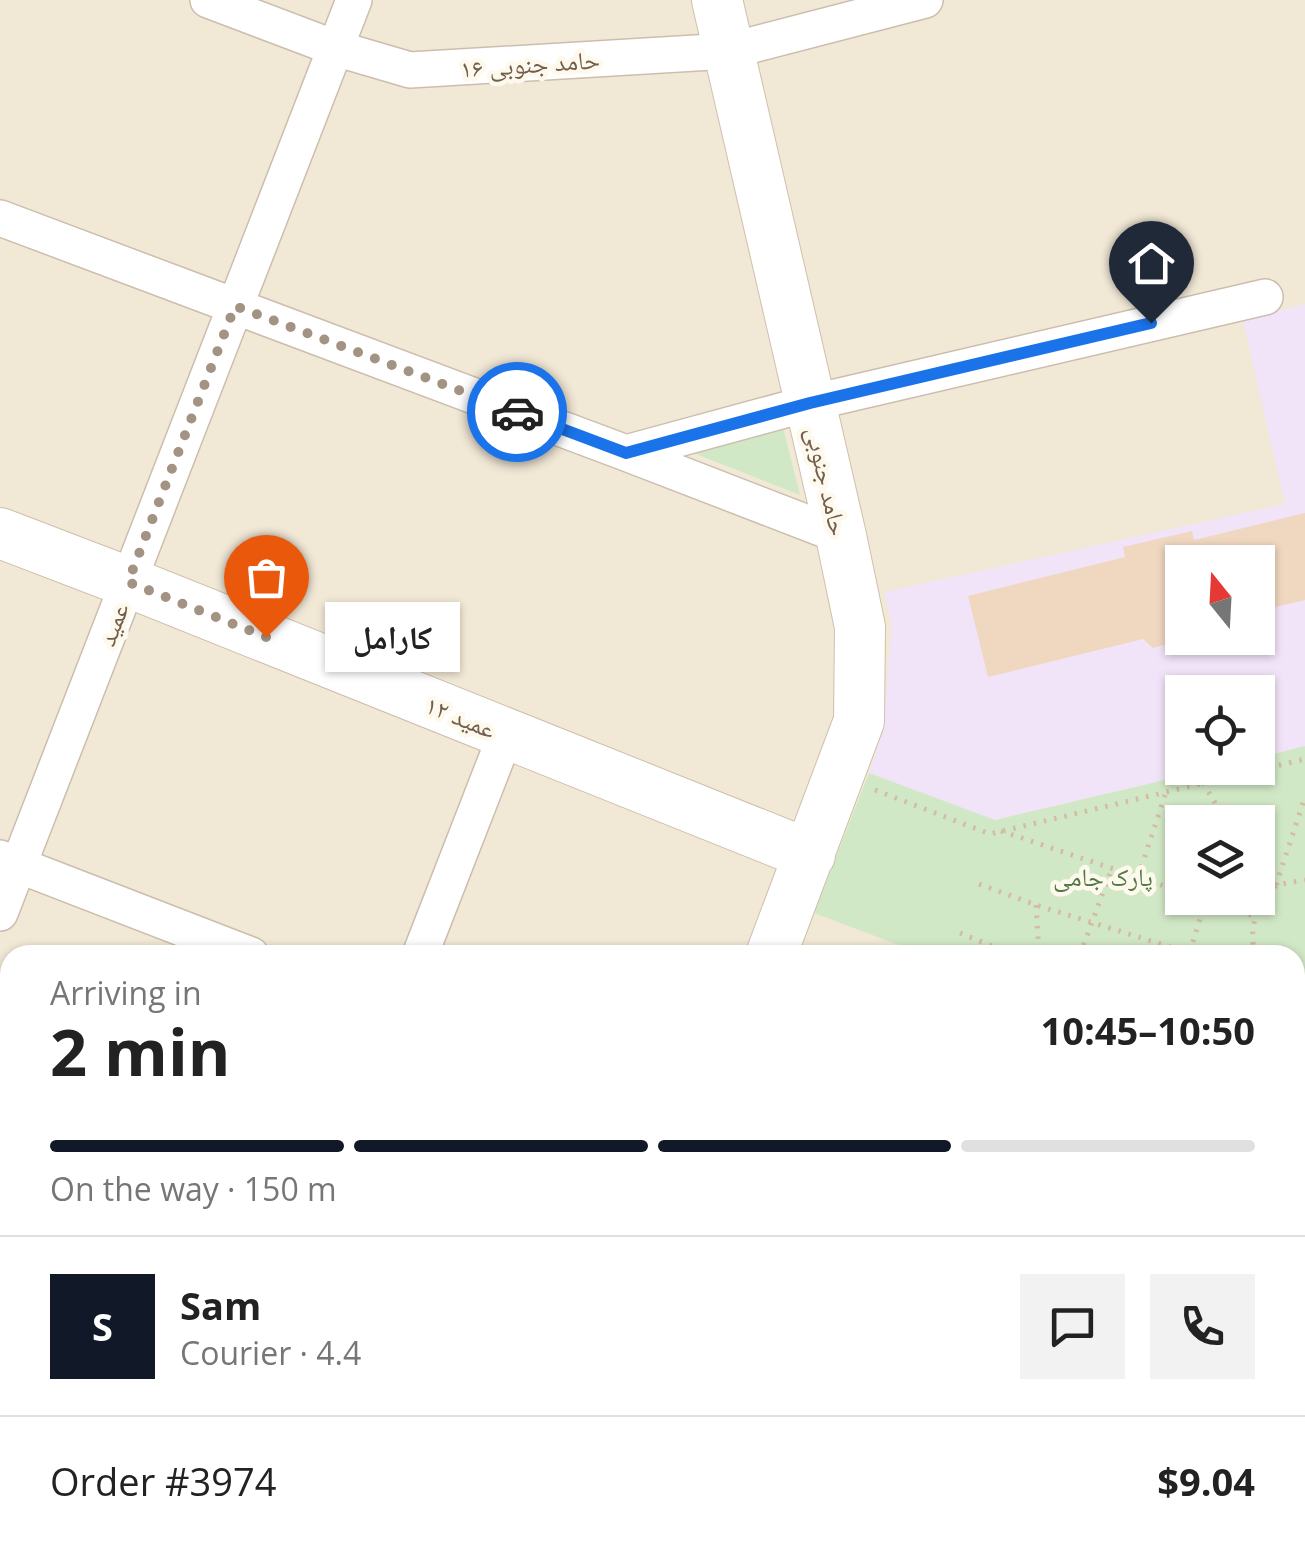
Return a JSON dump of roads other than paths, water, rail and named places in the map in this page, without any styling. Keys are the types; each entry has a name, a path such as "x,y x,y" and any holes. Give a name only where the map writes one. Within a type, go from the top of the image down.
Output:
{"street":[{"name":"حامد جنوبی ۱۶","path":"208,0 335,48 410,70 729,51 925,0"},
{"name":"عمید","path":"0,913 9,861 128,582 354,0"},
{"name":"حامد جنوبی","path":"716,0 860,626 858,721 775,945"},
{"path":"0,218 841,536"},
{"path":"626,453 810,403 1264,297"},
{"name":"عمید ۱۲","path":"0,533 810,855"},
{"path":"424,945 506,734"},
{"path":"9,861 226,945"}],"place":[{"name":"کارامل","path":"266,637"}],"park label":[{"name":"پارک جامی","path":"1103,876"}]}
